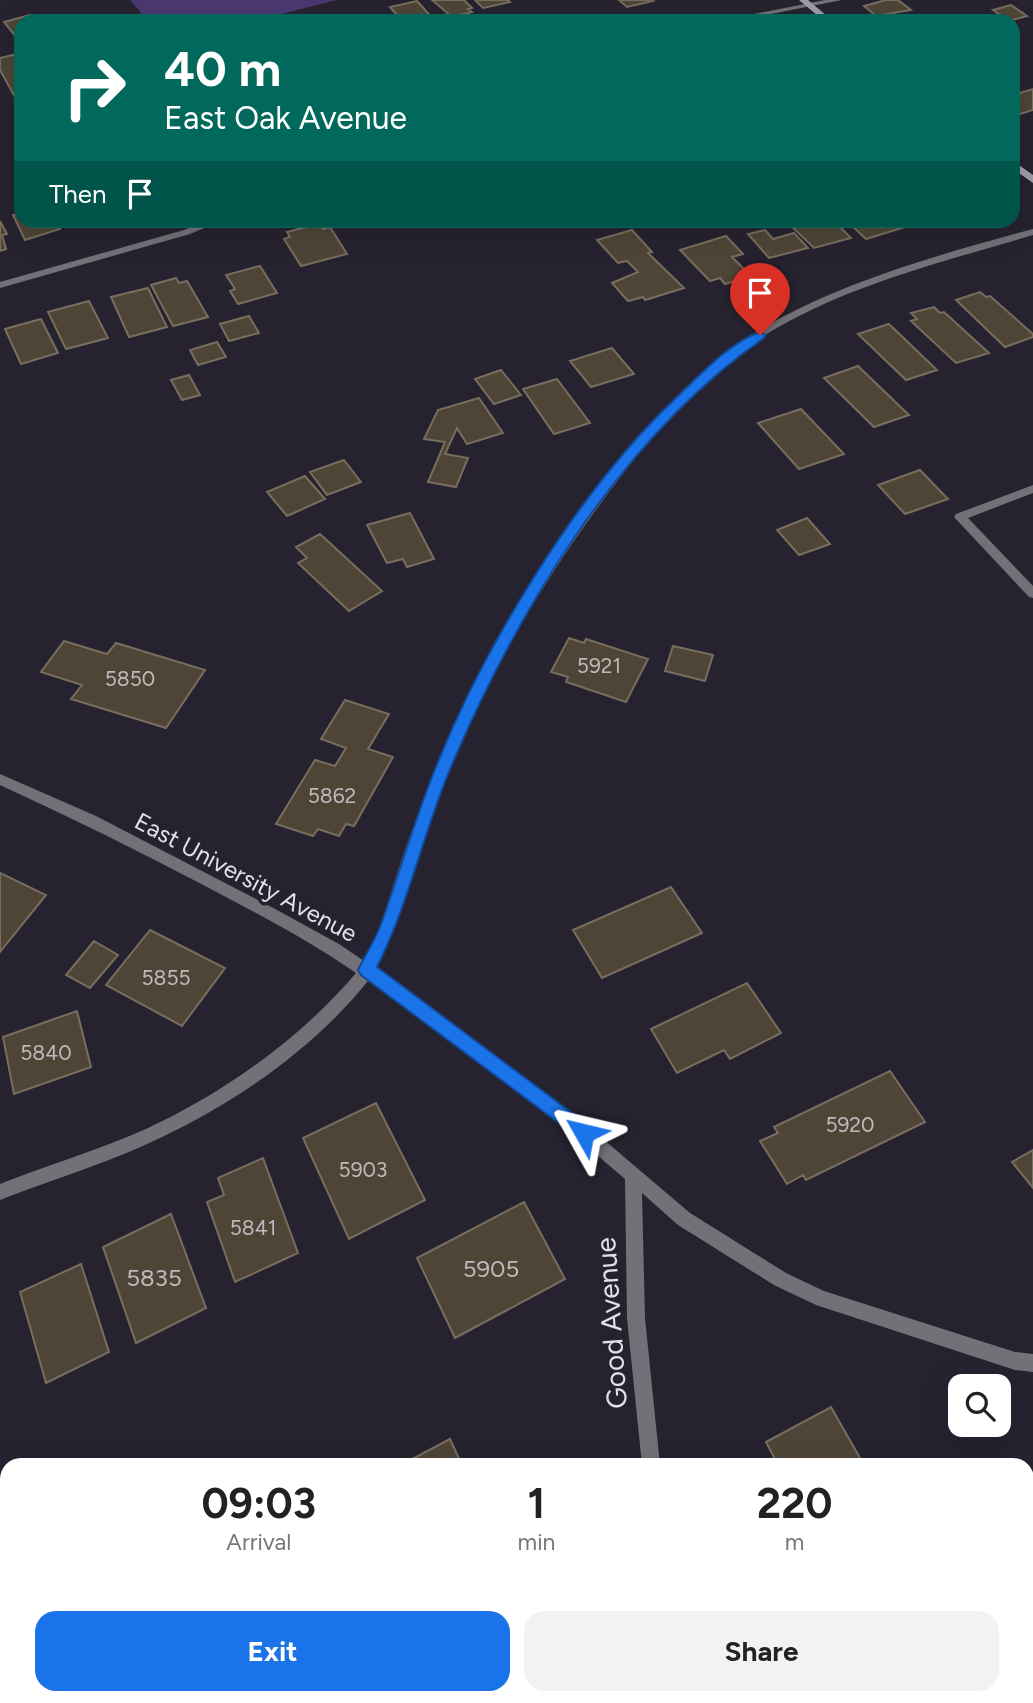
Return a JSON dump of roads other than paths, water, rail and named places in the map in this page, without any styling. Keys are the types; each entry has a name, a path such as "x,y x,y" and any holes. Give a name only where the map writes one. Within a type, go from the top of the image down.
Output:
{"main road":[{"path":"806,3 820,14"}],"street":[{"path":"755,14 806,3 838,0"},
{"path":"0,285 196,228"},
{"path":"0,1192 154,1132 233,1087 320,1023 367,970 386,932 440,776 506,636 566,540 600,492 664,416 719,364 803,310 889,276 1033,232"},
{"path":"1033,489 960,517 1033,594"},
{"name":"East University Avenue","path":"0,779 91,820 272,914 367,970 584,1133 684,1219 802,1291 1015,1361 1033,1363"},
{"name":"Good Avenue","path":"633,1177 636,1318 650,1458"}]}
